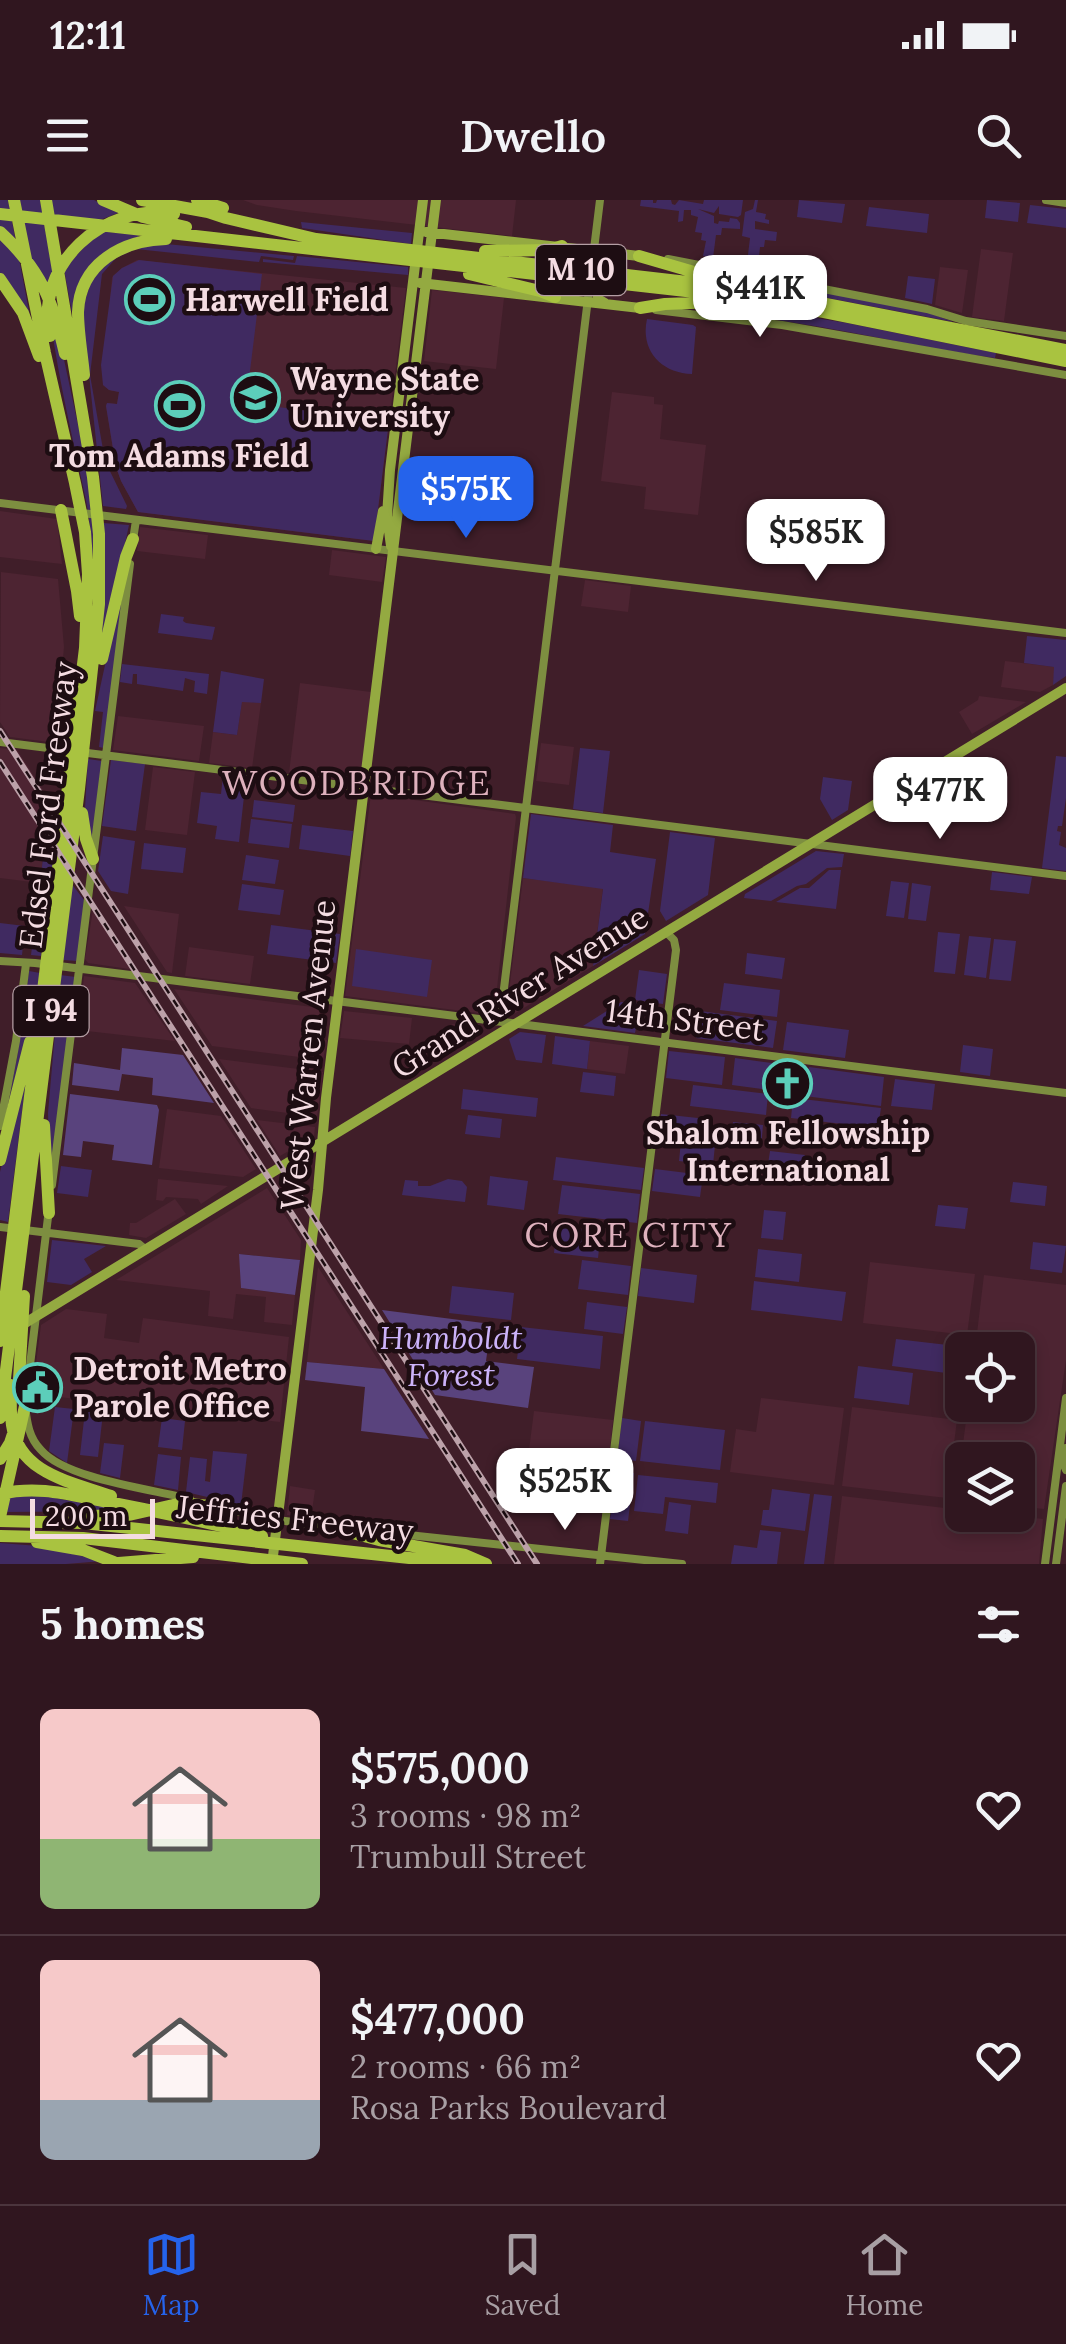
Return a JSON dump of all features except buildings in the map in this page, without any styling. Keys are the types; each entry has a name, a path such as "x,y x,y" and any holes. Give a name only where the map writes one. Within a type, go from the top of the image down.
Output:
{"highway":[{"name":"Edsel Ford Freeway","path":"0,1418 3,1342 87,618 87,554 76,483 44,353 14,200"},
{"name":"Edsel Ford Freeway","path":"3,1342 25,1234 96,642 99,570 86,426 46,200"},
{"path":"103,200 139,223"},
{"name":"M 10","path":"142,200 316,239 346,241 428,234 748,288 1066,350"},
{"path":"197,200 291,229 346,241"},
{"path":"62,424 47,314 53,284 71,252 94,231 124,216 156,212 226,218"},
{"name":"M 10","path":"3,214 139,223 240,241 739,297 1066,360"},
{"path":"0,232 30,266 55,312 76,397 81,403"},
{"path":"428,234 441,250 549,250 562,246"},
{"path":"86,426 88,409 78,313 81,294 92,272 118,248 144,240 240,241"},
{"path":"319,250 333,256 446,269 558,298"},
{"path":"639,256 748,288"},
{"path":"0,278 22,314 62,424"},
{"path":"640,308 709,302 812,310"},
{"path":"65,511 78,600 80,680"},
{"path":"87,714 133,539"},
{"path":"79,789 84,830 93,860"},
{"path":"0,1160 42,996"},
{"path":"48,1033 44,1131 49,1212"},
{"path":"3,1520 19,1426 25,1234"},
{"path":"3,1342 12,1358 12,1429 26,1457 45,1472 135,1510"},
{"path":"0,1460 25,1406"},
{"path":"0,1494 44,1490 313,1548"},
{"path":"27,1521 182,1502 218,1507"},
{"name":"Jeffries Freeway","path":"3,1520 84,1524 465,1564"},
{"path":"330,1527 464,1555 486,1564"},
{"path":"2,1536 83,1550 110,1562 201,1556 268,1562"},
{"name":"Jeffries Freeway","path":"2,1536 82,1538 302,1564"}],"main road":[{"name":"West Warren Avenue","path":"424,200 428,234"},
{"name":"West Warren Avenue","path":"393,551 387,516 391,468 403,371 436,200"},
{"path":"562,246 594,255 639,256"},
{"path":"590,294 594,255"},
{"name":"West Warren Avenue","path":"268,1562 276,1524 416,375 420,285"},
{"path":"420,285 540,298 590,294 606,304 640,308"},
{"path":"403,371 410,369 416,375"},
{"path":"376,549 391,468 404,466"},
{"name":"Grand River Avenue","path":"3,1342 146,1250 1066,688"}],"street":[{"path":"594,255 600,200"},
{"path":"1046,200 1066,203"},
{"path":"639,256 803,284 927,309 966,321 1066,336"},
{"path":"494,1022 500,1013 590,294"},
{"path":"640,308 790,326 1066,375"},
{"path":"0,503 1066,633"},
{"path":"136,520 34,1319 25,1406 32,1438 57,1464 84,1474 276,1524 354,1529 596,1556 600,1560 682,1564"},
{"path":"0,742 1066,876"},
{"path":"600,1560 676,948 666,932"},
{"name":"14th Street","path":"0,961 1066,1093"},
{"path":"0,1126 30,964"},
{"path":"2,1227 139,1244 146,1250"},
{"path":"1045,1564 1066,1398"},
{"path":"1066,1448 1066,1470"},
{"path":"1056,1564 1066,1486"},
{"path":"1054,1495 1059,1500 1065,1496"},
{"path":"1049,1534 1055,1531 1060,1535"}],"shaded area":[{"path":"0,200 8,200 31,322 0,273"},
{"path":"18,200 40,200 53,273 48,286 27,254"},
{"path":"51,200 94,200 118,213 100,220 54,215"},
{"path":"243,200 516,200 512,236 296,211"},
{"path":"641,200 671,200 675,205 679,200 703,204 704,200 743,200 738,217 719,214 719,206 714,213 698,209 714,216 714,223 737,219 740,229 722,228 721,235 716,235 713,258 703,256 706,241 701,240 702,233 695,232 698,217 691,215 691,210 684,210 683,221 678,222 679,211 640,206"},
{"path":"755,200 756,212 766,214 769,224 755,221 755,229 777,232 776,241 765,240 764,247 760,247 758,266 747,263 750,238 742,236 745,212 753,209"},
{"path":"799,200 845,204 842,223 797,217"},
{"path":"987,200 1020,203 1018,222 985,218"},
{"path":"1030,205 1066,209 1066,228 1027,223"},
{"path":"869,207 929,214 927,233 866,226"},
{"path":"301,222 412,233 411,244 302,228"},
{"path":"99,231 139,235 103,254 87,272 76,335 64,269"},
{"path":"155,243 294,256 293,260 261,256 259,262 136,249 116,258 102,274 90,375 105,461 127,506 103,506 82,309 92,279 121,251"},
{"path":"981,249 1013,253 1004,321 972,317"},
{"path":"297,256 408,267 408,275 263,262 295,263"},
{"name":"Wayne State University","path":"137,260 406,288 374,541 138,512 116,467 106,406 117,404 119,392 103,385 112,277"},
{"name":"Wayne State University","path":"139,260 262,274 246,403 389,421 374,541 138,512 116,467 106,406 117,404 119,392 103,385 101,365 113,276"},
{"path":"940,267 968,270 962,313 935,305"},
{"path":"908,276 935,279 932,304 905,298"},
{"path":"750,277 929,313 954,322 749,283"},
{"path":"432,290 504,298 496,369 424,361"},
{"path":"746,307 996,353 995,358 744,316"},
{"path":"647,319 696,327 692,374 671,369 655,358 647,341"},
{"path":"51,324 60,341 89,476 94,583 86,502"},
{"path":"612,392 654,397 654,404 663,405 660,439 706,445 698,515 644,509 646,487 601,481"},
{"path":"0,511 57,519 62,564 0,557"},
{"path":"103,523 129,525 101,655"},
{"path":"140,527 208,535 205,559 137,551"},
{"path":"332,550 386,557 382,582 329,575"},
{"path":"126,569 104,748 99,747 103,712 95,711"},
{"path":"1,572 58,579 64,647 59,702 49,742 10,737 0,722"},
{"path":"585,580 631,586 628,612 581,606"},
{"path":"161,614 215,627 212,640 158,633"},
{"path":"1027,636 1066,640 1066,676 1053,685 1054,667 1024,663"},
{"path":"1005,661 1055,667 1053,685 1040,692 1001,687"},
{"path":"122,664 209,674 207,694 194,692 195,681 185,678 183,691 137,684 137,674 133,674 132,684 120,682"},
{"path":"221,671 264,679 261,703 242,702 237,735 213,732"},
{"path":"300,683 371,692 360,782 289,773"},
{"path":"979,696 1026,702 972,734 959,712"},
{"path":"242,701 261,703 252,768 209,763 213,732 237,735"},
{"path":"118,716 204,726 199,761 113,750"},
{"path":"541,743 574,747 569,785 536,781"},
{"path":"0,748 17,750 58,813 53,853 45,843 40,883 0,878"},
{"path":"580,748 610,751 603,813 573,809"},
{"path":"1056,756 1066,757 1066,798 1062,826 1057,831 1061,832 1059,845 1066,848 1066,871 1042,868"},
{"path":"88,759 102,761 91,847 85,808"},
{"path":"111,760 145,764 136,831 102,826"},
{"path":"153,767 195,772 187,835 145,830"},
{"path":"223,775 246,778 239,842 215,839 217,826 197,823 201,792 221,794"},
{"path":"823,777 852,781 848,810 832,820 820,799"},
{"path":"371,794 515,814 494,1015 345,996"},
{"path":"254,800 295,805 293,822 252,817"},
{"path":"531,814 613,825 610,852 656,859 645,934 593,966 603,889 523,878"},
{"path":"251,819 292,824 289,848 248,843"},
{"path":"302,825 353,831 350,856 299,849"},
{"path":"670,832 715,838 708,895 666,921 660,911"},
{"path":"103,836 135,841 128,894 111,891 98,871"},
{"path":"45,842 54,855 41,956 31,955"},
{"path":"144,843 186,848 183,873 141,869"},
{"path":"816,851 844,854 842,867 827,868 806,884 771,901 744,898 745,894"},
{"path":"246,855 279,860 275,884 242,880"},
{"path":"829,870 841,870 836,909 776,902 800,888 809,888"},
{"path":"992,872 1032,877 1029,894 990,890"},
{"path":"523,878 603,888 593,966 509,1017 506,1016"},
{"path":"891,881 909,883 904,918 886,916"},
{"path":"71,883 84,900 78,961 63,960"},
{"path":"912,883 931,886 926,921 908,919"},
{"path":"242,884 284,890 280,915 238,910"},
{"path":"94,904 136,970 88,963 85,959"},
{"path":"124,906 179,914 172,973 167,972"},
{"path":"0,923 25,926 22,955 0,953"},
{"path":"271,925 340,934 336,963 267,954"},
{"path":"938,932 960,934 955,974 934,972"},
{"path":"969,936 991,938 986,978 964,975"},
{"path":"994,939 1016,941 1011,981 989,979"},
{"path":"189,947 254,956 250,984 185,976"},
{"path":"356,949 432,960 427,997 352,986"},
{"path":"747,953 785,958 782,979 745,974"},
{"path":"639,970 667,974 663,1004 635,1000"},
{"path":"29,971 40,973 24,1058 0,1147 17,1057"},
{"path":"60,975 76,977 50,1184 48,1113"},
{"path":"84,976 135,983 175,1041 78,1030"},
{"path":"724,983 780,990 777,1017 720,1010"},
{"path":"174,989 320,1008 312,1038 327,1040 323,1060 212,1046"},
{"path":"621,1002 641,1004 635,1033 583,1026"},
{"path":"344,1011 412,1018 409,1044 340,1038"},
{"path":"700,1011 777,1021 773,1048 696,1038"},
{"path":"787,1022 849,1030 845,1058 783,1050"},
{"path":"453,1024 458,1025 468,1041 440,1059 428,1039"},
{"path":"520,1032 546,1035 542,1063 516,1060 509,1039"},
{"path":"555,1036 590,1041 587,1069 552,1064"},
{"path":"590,1041 629,1046 625,1074 587,1069"},
{"path":"963,1045 993,1049 990,1076 960,1072"},
{"path":"669,1051 725,1057 722,1085 666,1078"},
{"path":"29,1057 8,1222 0,1220 0,1172"},
{"path":"735,1058 772,1063 769,1090 732,1085"},
{"path":"219,1059 323,1072 317,1117 251,1108"},
{"path":"809,1067 884,1077 881,1106 805,1096"},
{"path":"583,1072 616,1076 614,1096 580,1092"},
{"path":"895,1079 935,1084 932,1110 891,1106"},
{"path":"693,1085 768,1094 766,1115 690,1106"},
{"path":"463,1089 538,1098 536,1117 461,1109"},
{"path":"793,1098 881,1108 878,1128 791,1118"},
{"path":"167,1109 221,1116 256,1169 243,1177 159,1168"},
{"path":"661,1114 707,1119 704,1140 658,1134"},
{"path":"468,1115 502,1119 500,1138 465,1134"},
{"path":"257,1120 315,1127 314,1136 280,1156"},
{"path":"733,1122 763,1125 761,1147 731,1143"},
{"path":"681,1141 715,1145 713,1165 679,1161"},
{"path":"770,1151 805,1155 802,1175 767,1171"},
{"path":"556,1157 644,1168 641,1190 553,1180"},
{"path":"61,1166 92,1170 88,1197 57,1193"},
{"path":"655,1169 703,1175 700,1197 652,1191"},
{"path":"490,1176 528,1181 524,1210 487,1205"},
{"path":"158,1179 228,1186 201,1204 198,1199 166,1197 163,1201 156,1200"},
{"path":"448,1179 462,1181 467,1187 465,1202 402,1195 405,1180 430,1186"},
{"path":"1013,1182 1047,1186 1045,1206 1010,1202"},
{"path":"562,1185 640,1194 637,1223 558,1214"},
{"path":"267,1188 301,1240 300,1260 240,1254 241,1288 295,1295 292,1325 264,1322 266,1297 236,1294 233,1319 208,1316 210,1291 116,1280"},
{"path":"175,1199 186,1214 146,1238 129,1235 130,1223"},
{"path":"938,1205 968,1208 965,1229 935,1226"},
{"path":"764,1210 786,1212 783,1240 761,1238"},
{"path":"557,1226 601,1231 598,1258 554,1253"},
{"path":"52,1240 106,1246 84,1259 92,1272 71,1285 47,1282"},
{"path":"1033,1242 1066,1246 1062,1273 1030,1269"},
{"path":"758,1249 802,1254 799,1282 755,1277"},
{"path":"582,1260 631,1266 628,1295 578,1289"},
{"path":"870,1262 975,1274 967,1332 863,1323"},
{"path":"318,1267 384,1369 307,1362"},
{"path":"641,1268 697,1275 694,1303 638,1296"},
{"path":"984,1275 1066,1285 1066,1360 1044,1509 1035,1508 1035,1442 963,1442 966,1422 1035,1422 1035,1332 977,1332"},
{"path":"754,1281 846,1292 842,1321 751,1310"},
{"path":"452,1286 514,1293 511,1320 449,1313"},
{"path":"587,1302 627,1307 623,1334 584,1329"},
{"path":"66,1309 107,1314 104,1338 139,1343 143,1318 289,1337 280,1422 32,1394 41,1325"},
{"path":"521,1327 603,1336 600,1369 517,1359"},
{"path":"896,1339 945,1345 945,1373 892,1366"},
{"path":"858,1366 913,1373 909,1405 854,1398"},
{"path":"761,1398 844,1408 834,1485 730,1472 736,1429 756,1432"},
{"path":"55,1407 74,1409 67,1463 49,1451"},
{"path":"852,1407 957,1422 954,1442 945,1442 945,1498 842,1486"},
{"path":"85,1411 103,1413 98,1457 80,1455"},
{"path":"534,1411 613,1420 609,1459 529,1450"},
{"path":"162,1418 185,1421 182,1450 158,1447"},
{"path":"622,1418 641,1421 636,1461 617,1459"},
{"path":"645,1421 725,1430 720,1470 640,1461"},
{"path":"104,1443 124,1445 120,1478 100,1473"},
{"path":"213,1451 247,1454 241,1505 186,1492 190,1457 207,1459 205,1481 210,1482"},
{"path":"158,1454 181,1457 178,1490 154,1485"},
{"path":"616,1472 634,1473 628,1521 610,1519"},
{"path":"638,1475 718,1483 716,1503 665,1497 663,1514 634,1511"},
{"path":"290,1486 315,1490 311,1518 287,1515"},
{"path":"772,1489 810,1494 805,1531 761,1525 763,1510 769,1510"},
{"path":"26,1493 130,1511 3,1512 8,1496"},
{"path":"814,1494 832,1496 824,1564 804,1564"},
{"path":"842,1496 945,1508 945,1532 1035,1532 1035,1518 1043,1519 1039,1564 834,1564"},
{"path":"669,1502 691,1505 688,1534 665,1531"},
{"path":"760,1530 781,1532 777,1564 731,1564 734,1545 757,1548"},
{"path":"0,1543 39,1546 103,1561 0,1564"}],"green space":[{"path":"122,1048 183,1055 214,1103 152,1095 153,1078 122,1074 119,1091 72,1085 74,1063 120,1070"},
{"path":"70,1094 157,1105 152,1165 112,1160 114,1145 83,1141 81,1157 63,1155"},
{"path":"239,1254 300,1260 295,1295 241,1288"},
{"name":"Humboldt Forest","path":"382,1310 491,1324 486,1361 534,1367 528,1408 435,1395"},
{"path":"307,1362 384,1369 429,1439 361,1431 365,1387 305,1380"}],"railway":[{"path":"0,731 537,1564"},
{"path":"0,762 518,1564"}],"place":[{"name":"Harwell Field","path":"150,300"},
{"name":"Wayne State University","path":"255,397"},
{"name":"Tom Adams Field","path":"179,406"},
{"name":"Shalom Fellowship International","path":"788,1083"},
{"name":"Detroit Metro Parole Office","path":"38,1387"}],"district":[{"name":"WOODBRIDGE","path":"357,783"},
{"name":"CORE CITY","path":"629,1235"}]}
